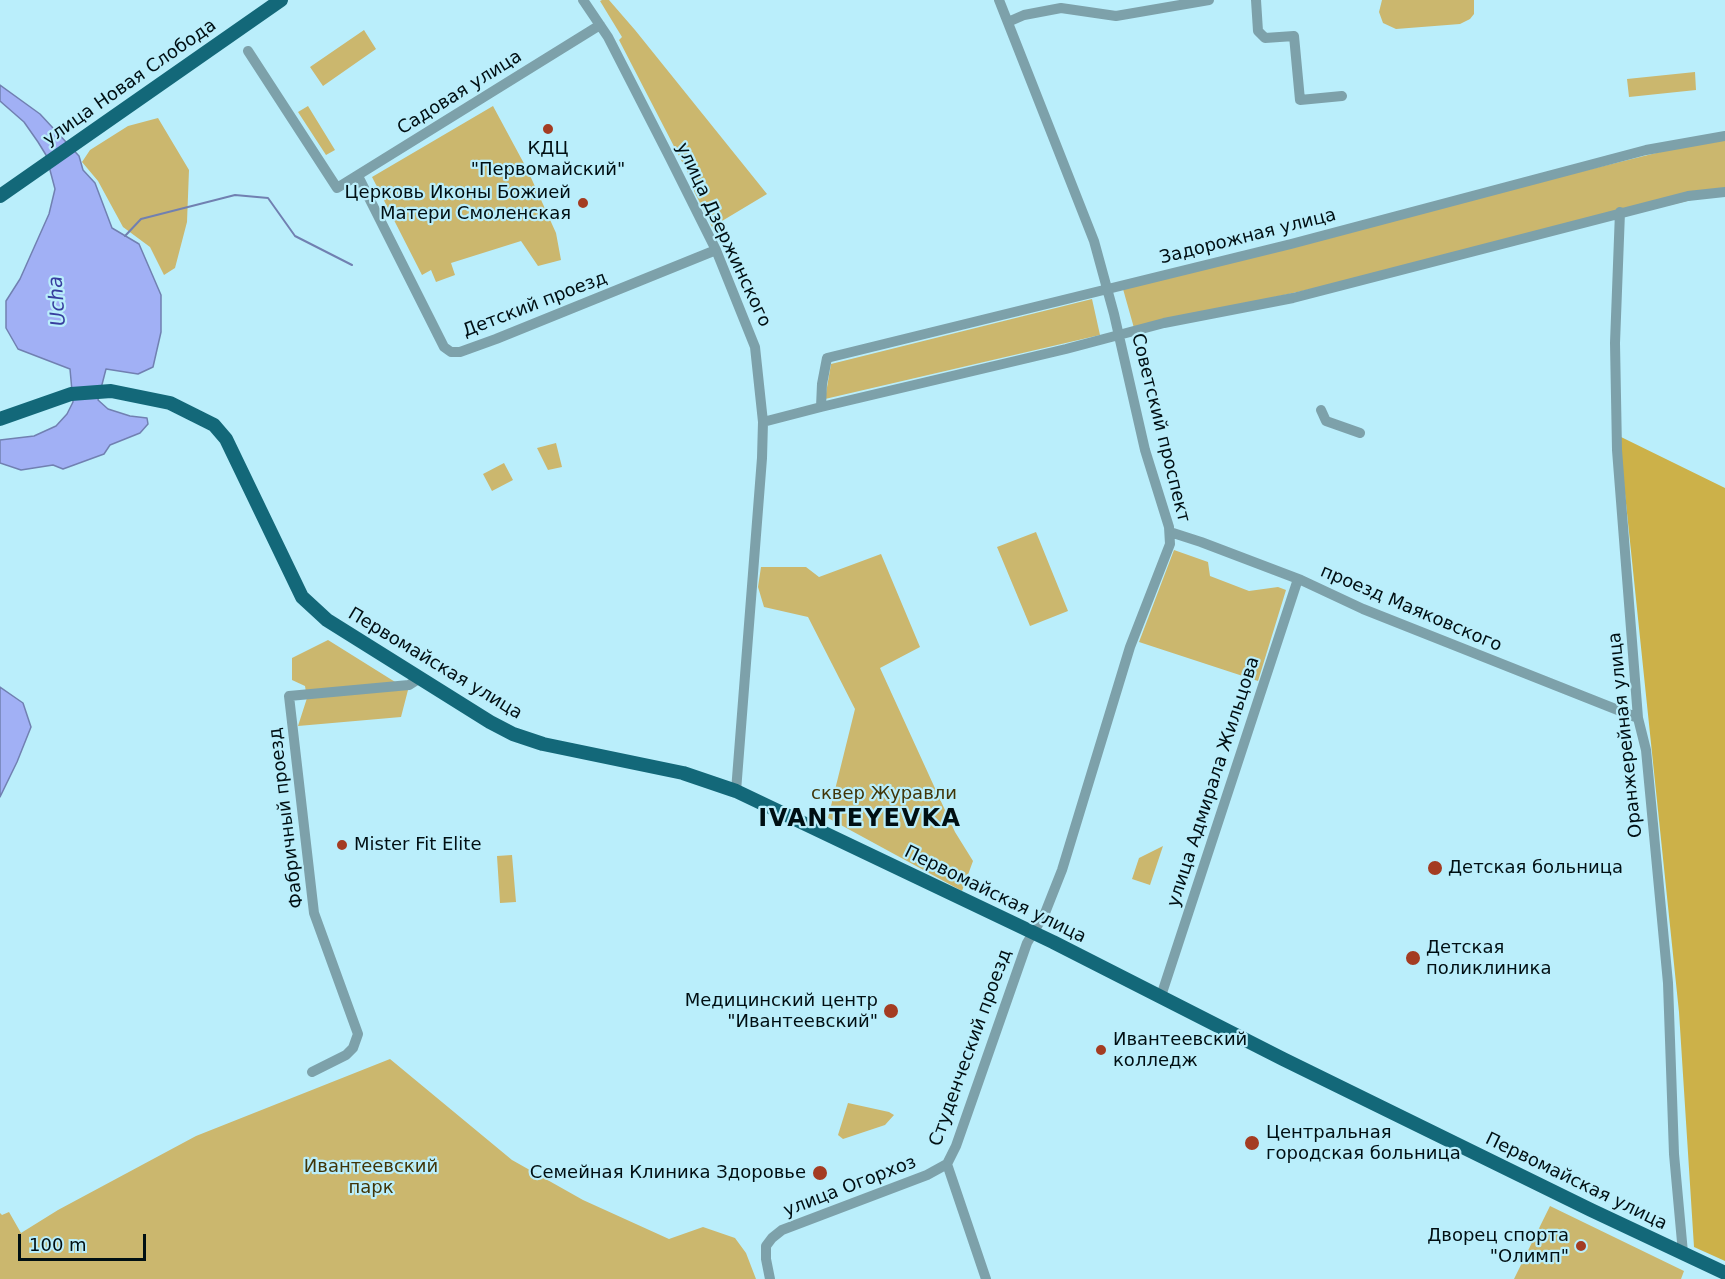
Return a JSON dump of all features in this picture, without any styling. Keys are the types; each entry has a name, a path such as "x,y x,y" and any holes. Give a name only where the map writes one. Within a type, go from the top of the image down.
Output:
{"main road":[{"name":"улица Новая Слобода","path":"0,196 281,0"},
{"name":"Первомайская улица","path":"0,419 71,394 111,391 170,403 214,425 226,439 302,597 327,620 490,722 520,737 543,744 682,773 736,791 1033,932 1590,1210 1725,1273"}],"street":[{"name":"Советский проспект","path":"999,0 1091,231 1119,336 1145,450 1170,532 1170,544 1130,647 1068,852 1045,913 1033,932"},
{"path":"1008,22 1024,15 1061,8 1116,16 1209,0"},
{"path":"1256,0 1258,31 1265,38 1294,36 1300,100 1342,96"},
{"name":"улица Дзержинского","path":"585,1 640,99 716,250 755,347 763,422 759,510 736,791"},
{"name":"Садовая улица","path":"248,51 337,188 600,25"},
{"name":"Задорожная улица","path":"821,407 822,384 827,358 1291,244 1646,150 1725,136"},
{"name":"Детский проезд","path":"358,176 444,347 451,352 460,352 496,339 716,250"},
{"path":"763,422 1119,336 1164,323 1293,298 1620,212 1688,196 1725,192"},
{"name":"Оранжерейная улица","path":"1620,212 1615,343 1616,432 1638,718 1646,750 1668,983 1674,1154 1683,1253"},
{"path":"1321,410 1326,421 1360,432"},
{"name":"проезд Маяковского","path":"1170,532 1298,579 1372,613 1638,718"},
{"name":"улица Адмирала Жильцова","path":"1161,996 1298,579"},
{"name":"Фабричный проезд","path":"312,1072 346,1055 353,1048 358,1034 315,913 289,696 409,685 420,678"},
{"name":"Студенческий проезд","path":"986,1279 947,1164 956,1146 1027,943 1033,932"},
{"name":"улица Огорхоз","path":"770,1279 766,1246 783,1230 927,1175 947,1164"}],"green space":[{"path":"609,0 635,30 767,194 712,227 694,191 695,187 619,40 622,37 600,1"},
{"path":"1382,0 1474,0 1474,14 1460,24 1396,29 1383,23 1379,12"},
{"path":"364,30 376,49 323,86 310,67"},
{"path":"1695,72 1696,90 1629,97 1627,79"},
{"path":"308,106 335,150 326,155 298,112"},
{"path":"493,106 528,171 556,233 561,260 538,266 521,241 451,263 455,275 436,282 431,270 422,275 372,177"},
{"path":"158,118 189,170 187,222 175,268 164,275 150,247 123,227 98,181 82,162 90,150 128,126"},
{"path":"1725,136 1725,192 1402,269 1134,328 1123,289 1182,270"},
{"path":"1092,299 1100,335 825,399 831,364"},
{"path":"556,443 562,467 548,470 537,448"},
{"path":"504,463 513,480 492,491 483,474"},
{"path":"1036,532 1068,611 1030,626 997,547"},
{"path":"1174,550 1208,562 1210,576 1249,591 1278,587 1286,590 1258,681 1139,642"},
{"name":"сквер Журавли","path":"881,554 920,647 880,668 955,832 973,861 962,891 828,818 855,709 808,617 764,607 758,587 761,567 806,567 819,577"},
{"path":"328,640 408,690 401,717 298,726 307,698 305,686 292,680 292,658"},
{"path":"1163,846 1150,885 1132,879 1139,858"},
{"path":"512,855 516,902 500,903 497,856"},
{"name":"Ивантеевский парк","path":"390,1059 512,1160 583,1200 669,1239 703,1227 735,1238 746,1253 756,1279 0,1279 0,1213 2,1215 9,1212 21,1233 58,1210 196,1136"},
{"path":"848,1103 894,1115 885,1125 843,1139 838,1135"},
{"name":"Дворец спорта \"Олимп\"","path":"1550,1206 1684,1271 1681,1279 1514,1279"}],"shaded area":[{"path":"1619,436 1725,488 1725,1261 1694,1247 1679,1012"}],"water":[{"name":"Ucha","path":"0,85 40,114 79,156 83,170 95,183 112,228 139,244 161,295 161,332 153,367 138,374 106,369 98,400 108,409 130,416 147,418 148,424 140,433 110,445 104,454 63,469 53,465 21,470 0,463 0,440 34,436 56,426 67,414 73,402 70,369 18,349 6,328 6,301 20,279 49,214 55,189 46,155 24,122 0,101"},
{"path":"0,687 23,703 31,727 0,797"}],"waterway":[{"path":"125,236 141,219 235,195 268,198 295,236 352,265"}],"place":[{"name":"КДЦ \"Первомайский\"","path":"548,129"},
{"name":"Церковь Иконы Божией Матери Смоленская","path":"583,203"},
{"name":"Mister Fit Elite","path":"342,845"},
{"name":"Детская больница","path":"1435,868"},
{"name":"Детская поликлиника","path":"1413,958"},
{"name":"Медицинский центр \"Ивантеевский\"","path":"891,1011"},
{"name":"Ивантеевский колледж","path":"1101,1050"},
{"name":"Центральная городская больница","path":"1252,1143"},
{"name":"Семейная Клиника Здоровье","path":"820,1173"},
{"name":"Дворец спорта \"Олимп\"","path":"1581,1246"}],"district":[{"name":"IVANTEYEVKA","path":"860,820"}]}
